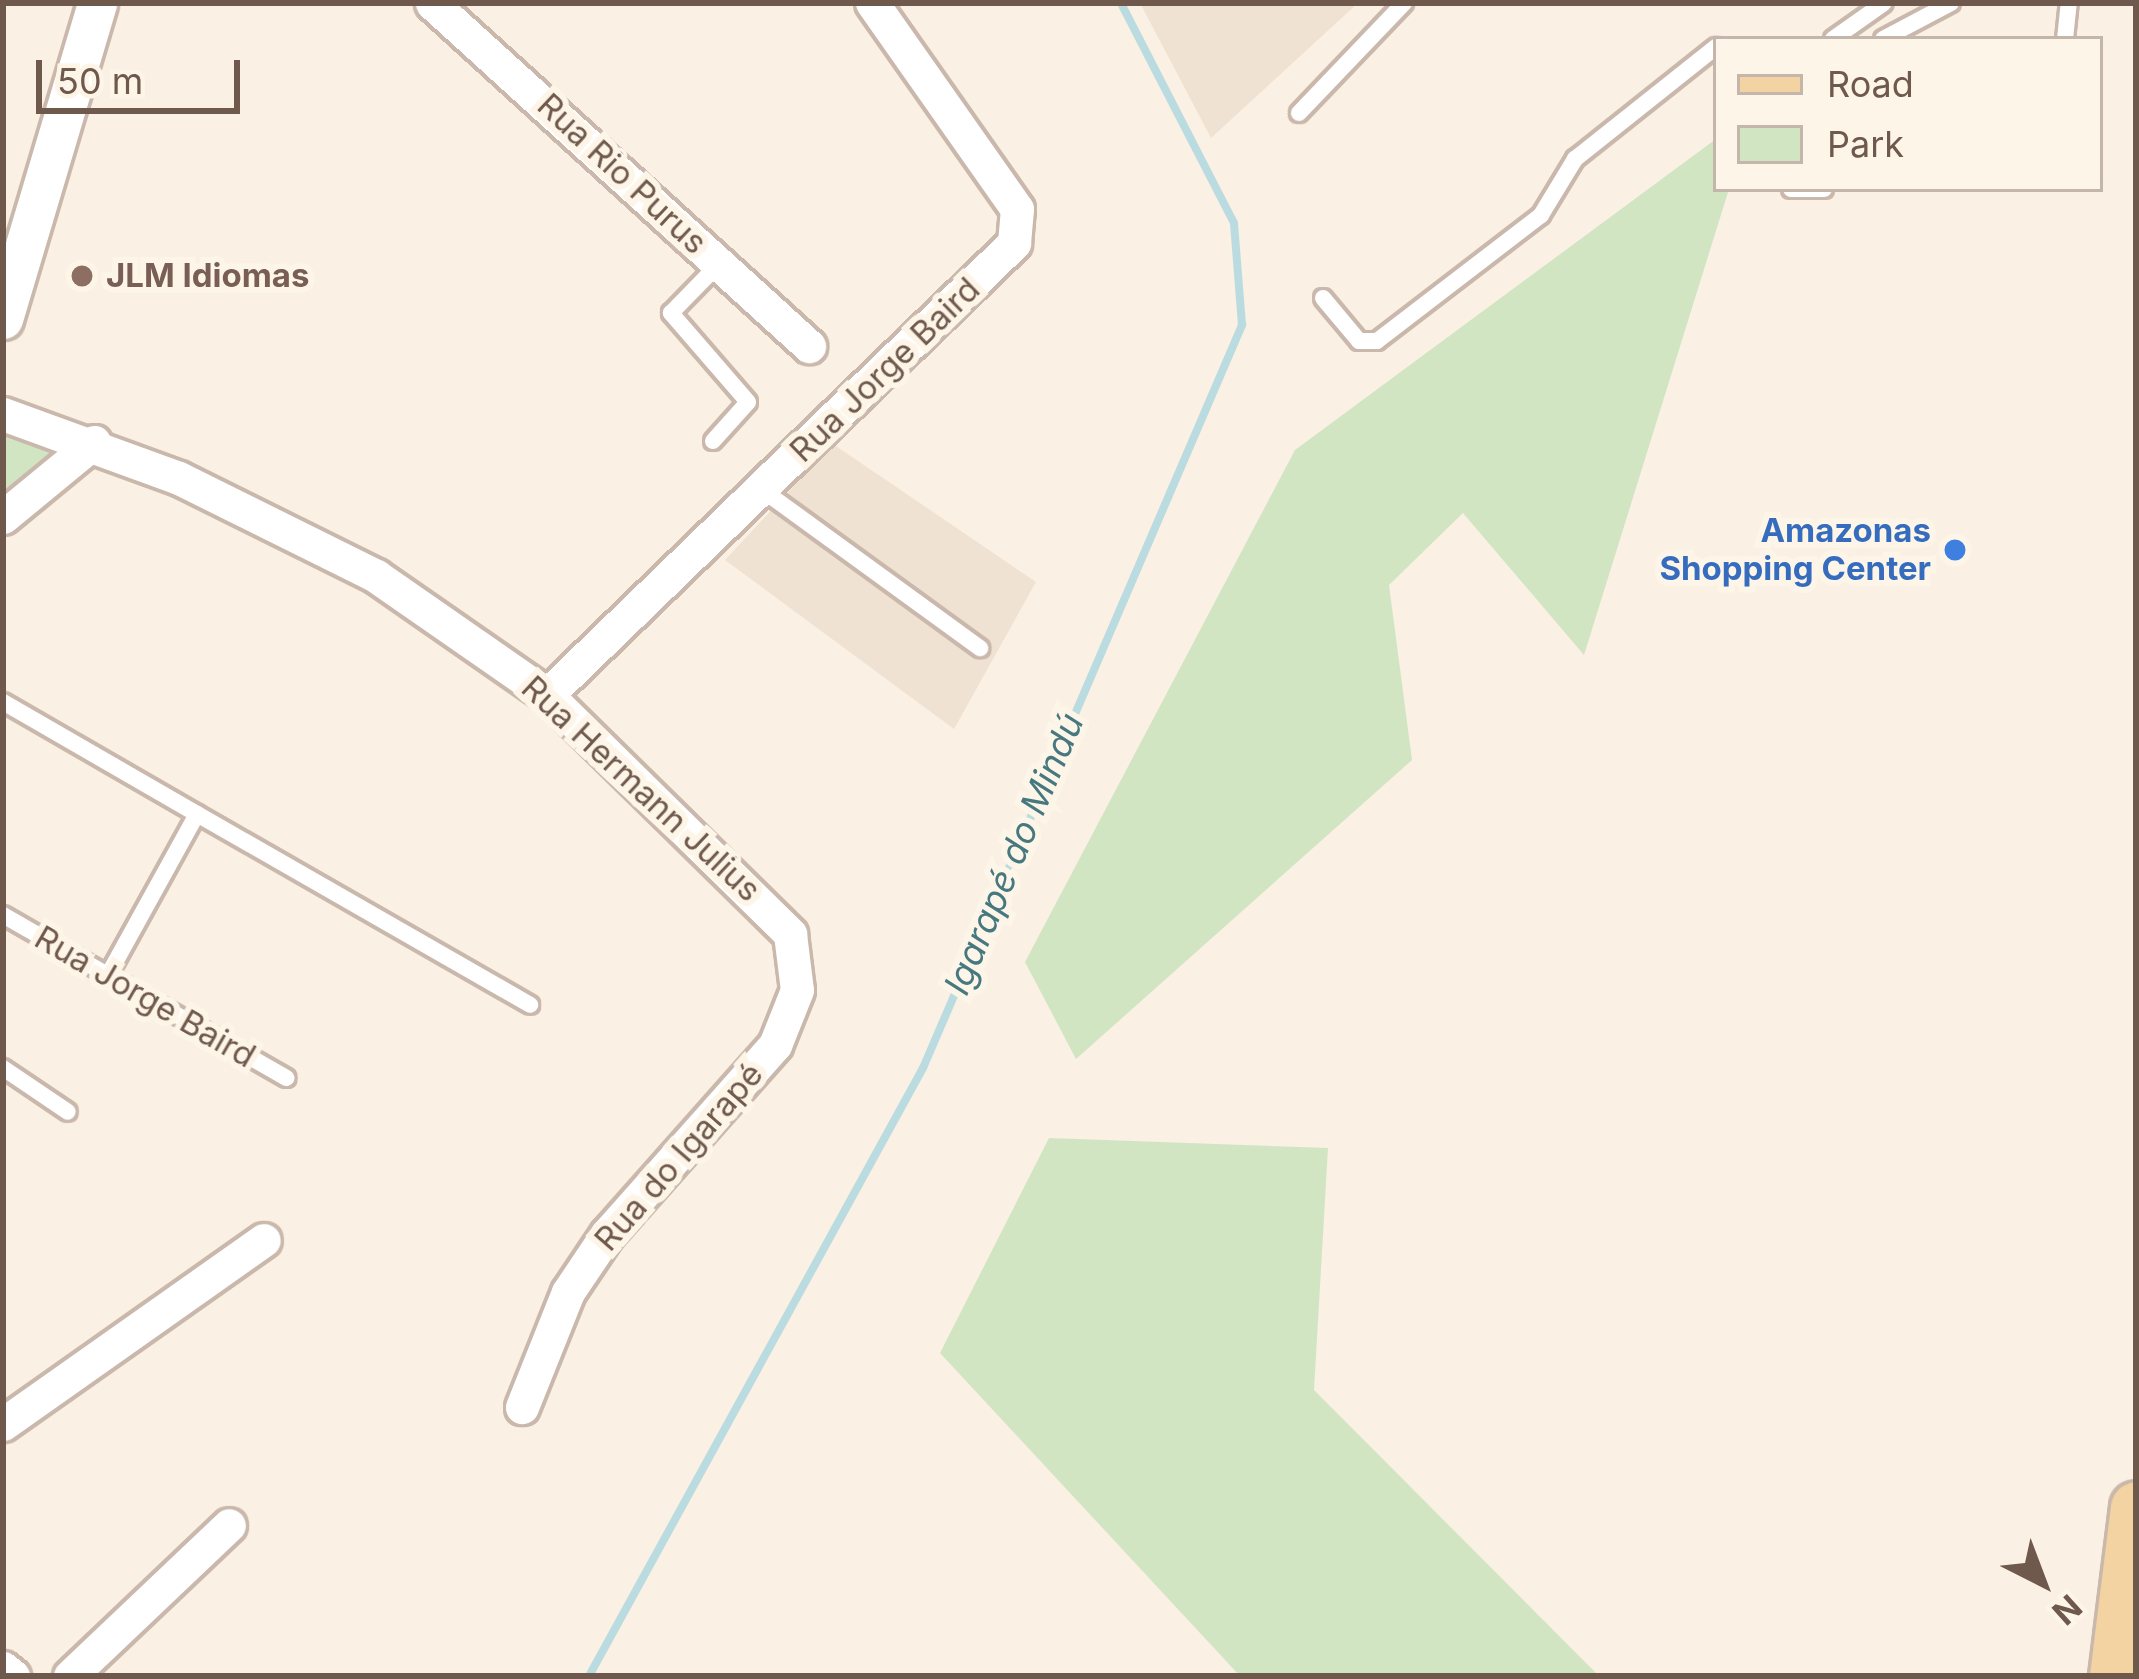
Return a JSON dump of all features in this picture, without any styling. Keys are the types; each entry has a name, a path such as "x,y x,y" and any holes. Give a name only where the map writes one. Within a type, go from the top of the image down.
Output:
{"main road":[{"path":"2115,1676 2136,1507"}],"street":[{"name":"Rua Rio Purus","path":"432,3 809,346"},
{"name":"Rua Jorge Baird","path":"548,695 995,264 1020,225 872,3"},
{"path":"3,320 84,13"},
{"name":"Rua Hermann Julius","path":"3,414 94,442 299,532 548,695 768,907"},
{"path":"3,518 94,442"},
{"name":"Rua do Igarapé","path":"522,1406 568,1292 607,1234 759,1070 790,1018 800,962 768,907"},
{"path":"3,1424 264,1240"},
{"path":"70,1676 229,1526"},
{"path":"3,1668 13,1676"}],"lane":[{"path":"1299,113 1404,3"},
{"path":"1837,36 1884,3"},
{"path":"1889,36 1951,3"},
{"path":"2065,36 2069,3"},
{"path":"1323,298 1359,341 1377,341 1541,215 1576,160 1713,49"},
{"path":"713,441 748,402 671,313 718,264"},
{"path":"761,489 980,648"},
{"path":"3,702 530,1005"},
{"path":"108,975 197,814"},
{"name":"Rua Jorge Baird","path":"3,915 287,1078"},
{"path":"3,1068 68,1112"}],"shaded area":[{"path":"1140,3 1358,3 1211,138"},
{"path":"833,444 1036,582 954,729 725,560"}],"green space":[{"path":"1713,141 1713,192 1728,192 1584,655 1463,513 1389,585 1412,760 1076,1059 1025,962 1295,450"},
{"path":"3,432 63,452 3,506"},
{"path":"1049,1138 1328,1148 1314,1390 1599,1676 1240,1676 940,1353"}],"waterway":[{"name":"Igarapé do Mindú","path":"589,1676 923,1068 1242,325 1234,223 1121,3"}],"place":[{"name":"JLM Idiomas","path":"82,276"},
{"name":"Amazonas Shopping Center","path":"1955,550"}]}
